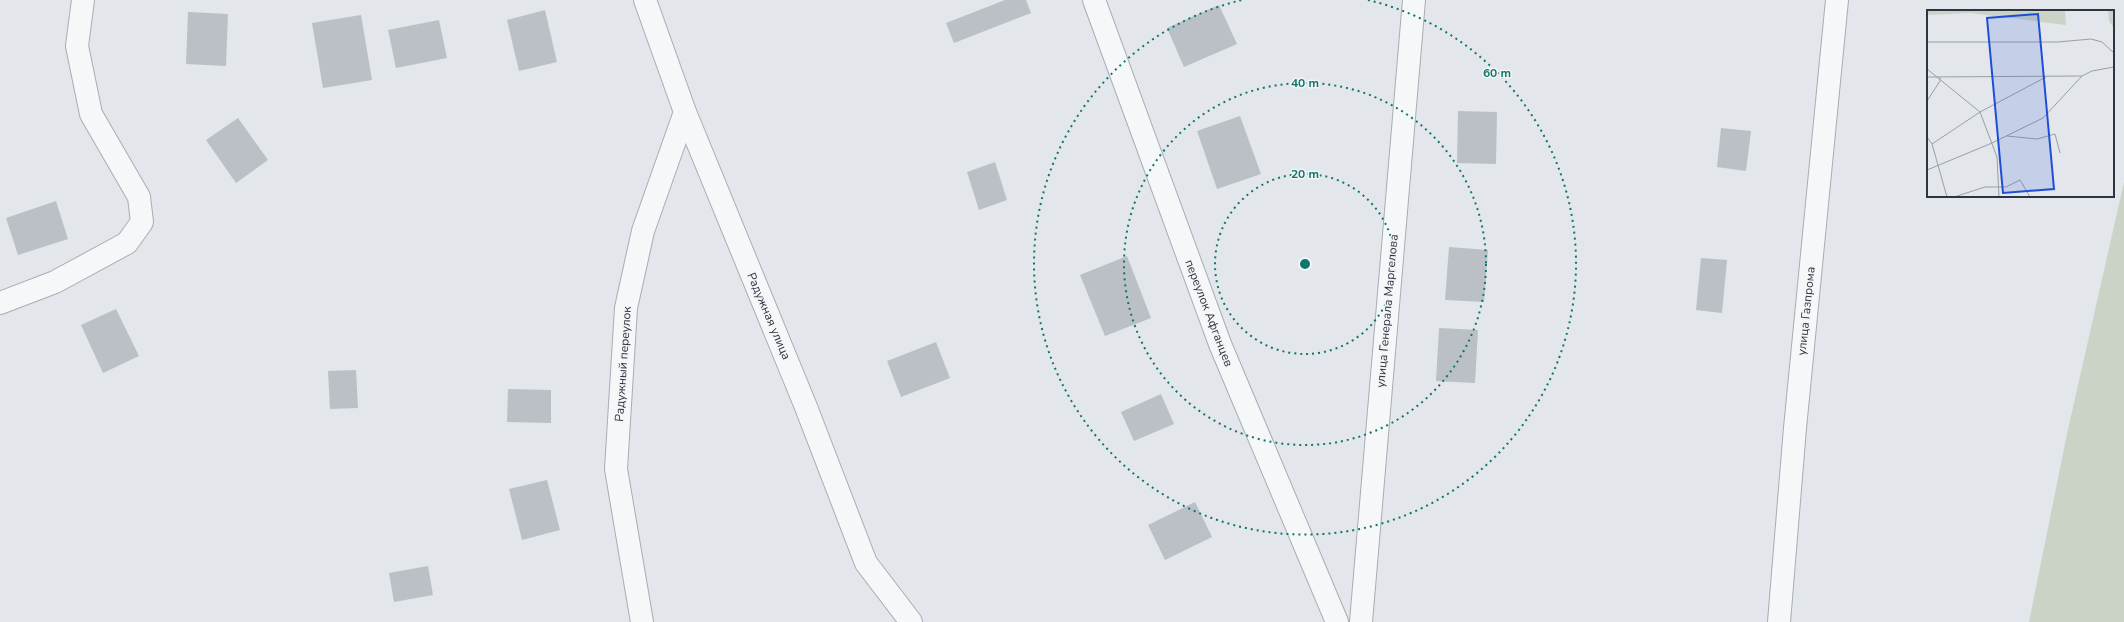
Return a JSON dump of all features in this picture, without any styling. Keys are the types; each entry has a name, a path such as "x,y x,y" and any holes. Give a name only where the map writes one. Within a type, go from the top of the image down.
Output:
{"street":[{"path":"0,303 55,282 127,243 142,222 139,197 91,114 77,46 83,0"},
{"name":"Радужная улица","path":"645,0 685,112 806,407 866,563 911,622"},
{"name":"переулок Афганцев","path":"1094,0 1220,344 1337,622"},
{"name":"улица Генерала Маргелова","path":"1361,622 1414,0"},
{"name":"улица Газпрома","path":"1779,622 1795,428 1837,0"},
{"name":"Радужный переулок","path":"642,622 616,469 626,308 642,231 685,112"}],"green space":[{"path":"2124,182 2124,622 2029,622 2067,434"}],"building":[{"path":"1005,0 1026,0 1031,13 954,43 946,23"},
{"path":"1219,5 1237,44 1184,67 1167,28"},
{"path":"545,10 557,62 519,71 507,20"},
{"path":"188,12 228,14 226,66 186,64"},
{"path":"361,15 372,80 323,88 312,23"},
{"path":"439,20 447,58 396,68 388,30"},
{"path":"1458,111 1497,112 1496,164 1457,163"},
{"path":"1240,116 1261,174 1217,189 1197,131"},
{"path":"238,118 268,160 236,183 206,140"},
{"path":"1721,128 1751,131 1746,171 1717,167"},
{"path":"995,162 1007,200 979,210 967,172"},
{"path":"56,201 68,239 18,255 6,218"},
{"path":"1449,247 1488,250 1484,302 1445,300"},
{"path":"1127,256 1151,318 1105,336 1080,275"},
{"path":"1701,258 1727,260 1722,313 1696,310"},
{"path":"116,309 139,356 103,373 81,325"},
{"path":"1439,328 1478,330 1475,383 1436,381"},
{"path":"936,342 950,378 901,397 887,361"},
{"path":"356,370 358,408 330,409 328,371"},
{"path":"508,389 551,390 551,423 507,422"},
{"path":"1161,394 1174,424 1134,441 1121,412"},
{"path":"547,480 560,530 522,540 509,489"},
{"path":"1195,502 1212,537 1165,560 1148,525"},
{"path":"428,566 433,595 394,602 389,573"}]}
